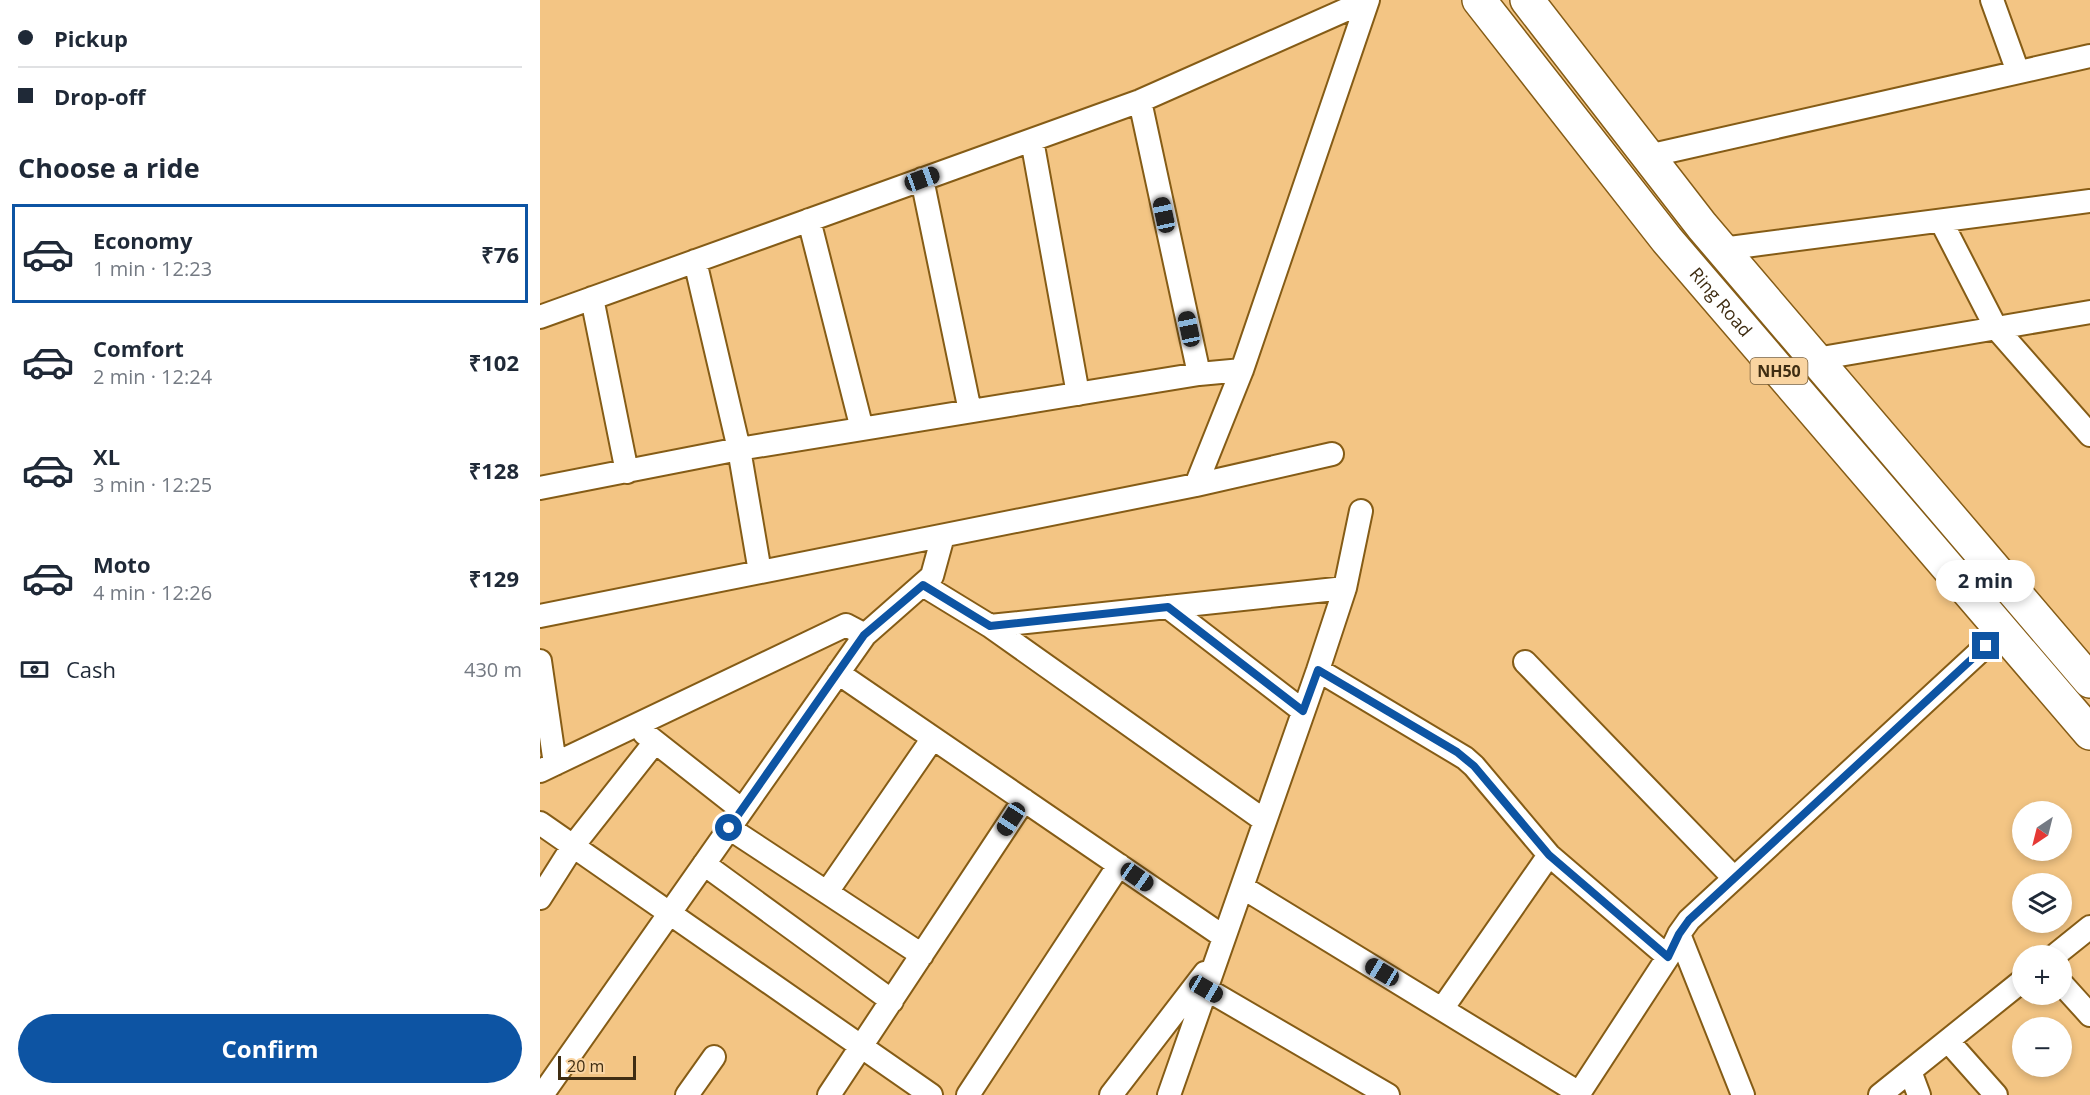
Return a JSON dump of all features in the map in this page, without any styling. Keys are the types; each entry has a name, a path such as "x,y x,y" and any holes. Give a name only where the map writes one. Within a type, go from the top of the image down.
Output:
{"highway":[{"name":"Ring Road","path":"1479,0 1667,240 2090,733"},
{"name":"Ring Road","path":"1527,0 1722,249 2090,681"}],"street":[{"path":"540,317 1140,101 1368,0"},
{"path":"1196,485 1242,370 1368,0"},
{"path":"1992,0 2018,72"},
{"path":"1648,156 2090,56"},
{"path":"1140,101 1199,374"},
{"path":"1032,140 1078,394"},
{"path":"922,179 970,411"},
{"path":"1722,249 2090,201"},
{"path":"809,220 862,429"},
{"path":"1941,221 1996,328 2090,435"},
{"path":"695,261 739,449 760,572"},
{"path":"592,298 627,472"},
{"path":"1816,359 2090,312"},
{"path":"540,488 739,449 1199,374 1242,370"},
{"path":"540,616 1196,485 1332,454"},
{"path":"1169,1095 1345,588 1361,511"},
{"path":"542,1095 864,635 932,576 943,536"},
{"path":"923,585 990,626 1265,821"},
{"path":"990,626 1345,588"},
{"path":"1168,607 1303,711"},
{"path":"540,661 547,768 846,624 864,635"},
{"path":"1242,887 1578,1094 1668,957 1689,920 2002,631"},
{"path":"1525,662 1734,878"},
{"path":"1318,670 1465,758 1549,855 1668,957"},
{"path":"838,673 1119,865 1220,948"},
{"path":"634,726 655,742 736,819 827,892 922,955"},
{"path":"827,892 933,738"},
{"path":"540,898 573,846 655,742"},
{"path":"829,1095 1024,800"},
{"path":"540,823 931,1095"},
{"path":"1442,1009 1549,855"},
{"path":"704,864 892,1001"},
{"path":"968,1095 1119,865"},
{"path":"2068,945 2090,927"},
{"path":"1679,934 1743,1095"},
{"path":"1111,1095 1220,948"},
{"path":"1206,989 1388,1095"},
{"path":"1880,1095 2012,989"},
{"path":"2072,995 2090,1016"},
{"path":"1948,1041 1996,1095"},
{"path":"687,1095 714,1057"},
{"path":"1910,1071 1919,1095"}],"route":[{"path":"729,828 864,635 923,585 990,626 1168,607 1303,711 1318,670 1457,752 1474,766 1549,855 1668,957 1689,920 1986,646"}]}
